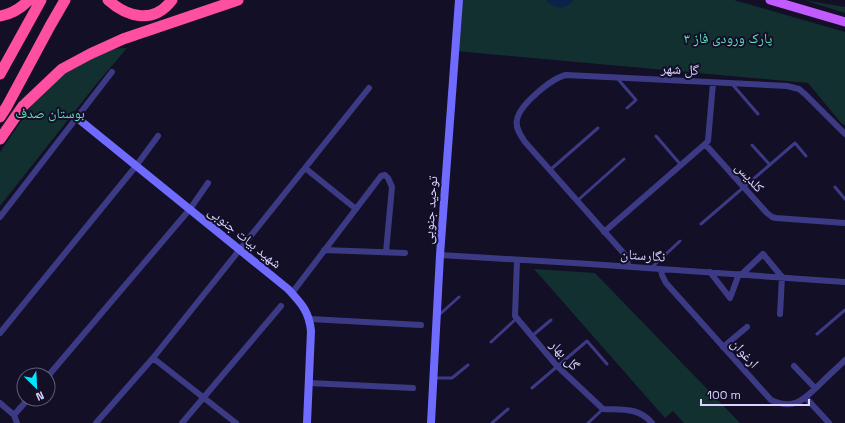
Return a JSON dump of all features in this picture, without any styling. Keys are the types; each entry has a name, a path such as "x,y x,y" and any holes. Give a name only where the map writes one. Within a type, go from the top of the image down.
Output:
{"highway":[{"path":"0,16 22,7 29,0"},
{"path":"0,74 41,0"},
{"path":"0,117 65,0"},
{"path":"108,0 117,8 126,13 139,17 153,14 168,5 172,0"},
{"path":"0,139 23,106 62,69 123,39 238,0"}],"main road":[{"path":"770,0 845,22"}],"street":[{"name":"توحید جنوبی","path":"431,423 440,255 459,0"},
{"path":"0,217 112,72"},
{"name":"گل شهر","path":"550,170 521,137 516,121 518,114 526,104 549,84 566,75 787,86 799,89 845,134"},
{"path":"604,232 708,141 713,83"},
{"path":"96,423 153,358 369,88"},
{"name":"شهید بیات جنوبی","path":"76,117 240,249 292,293 306,310 310,319"},
{"path":"0,333 136,166 158,136"},
{"name":"کلدیس","path":"705,144 772,217 845,223"},
{"path":"305,168 356,209"},
{"path":"550,170 627,257 628,266"},
{"path":"292,293 381,176 385,175 392,187 386,252"},
{"path":"56,367 190,209 208,183"},
{"path":"324,250 405,252"},
{"path":"710,272 730,298 741,274 763,254 782,277 780,314"},
{"name":"نگارستان","path":"440,255 628,266 845,282"},
{"path":"517,260 515,316 517,318"},
{"name":"ارغوان","path":"661,269 666,283 771,400 784,405 806,398 845,360"},
{"path":"182,423 281,306"},
{"name":"گل بهار","path":"517,318 557,366 603,409"},
{"path":"307,423 310,319 421,325"},
{"path":"724,347 747,327"},
{"path":"153,358 236,423"},
{"path":"794,366 815,388"},
{"path":"309,383 413,388"},
{"path":"806,398 829,423"},
{"path":"0,403 14,416 17,423"},
{"path":"14,416 21,407"},
{"path":"603,409 638,411 645,415 652,423"}],"lane":[{"path":"616,78 636,100 627,108"},
{"path":"732,83 758,114"},
{"path":"550,170 598,128"},
{"path":"656,136 681,165"},
{"path":"701,224 795,143 806,156"},
{"path":"752,145 770,165"},
{"path":"577,201 624,159"},
{"path":"835,187 845,199"},
{"path":"651,268 680,241"},
{"path":"437,317 458,297"},
{"path":"817,334 845,310"},
{"path":"491,342 517,318"},
{"path":"532,336 551,320"},
{"path":"532,388 587,341 607,364"},
{"path":"434,378 452,378 468,365"},
{"path":"492,423 508,409"},
{"path":"588,423 603,409"}],"green space":[{"name":"پارک ورودی فاز ۳","path":"461,0 734,0 845,32 845,125 842,124 808,83 456,51"},
{"path":"804,0 845,7 845,13"},
{"name":"بوستان صدف","path":"127,48 94,87 0,206 0,152 35,101 73,66 109,49"},
{"path":"534,269 595,273 740,423 684,423 673,411 665,418"}],"water":[{"path":"546,0 574,0 567,6 560,8 553,6"}]}
